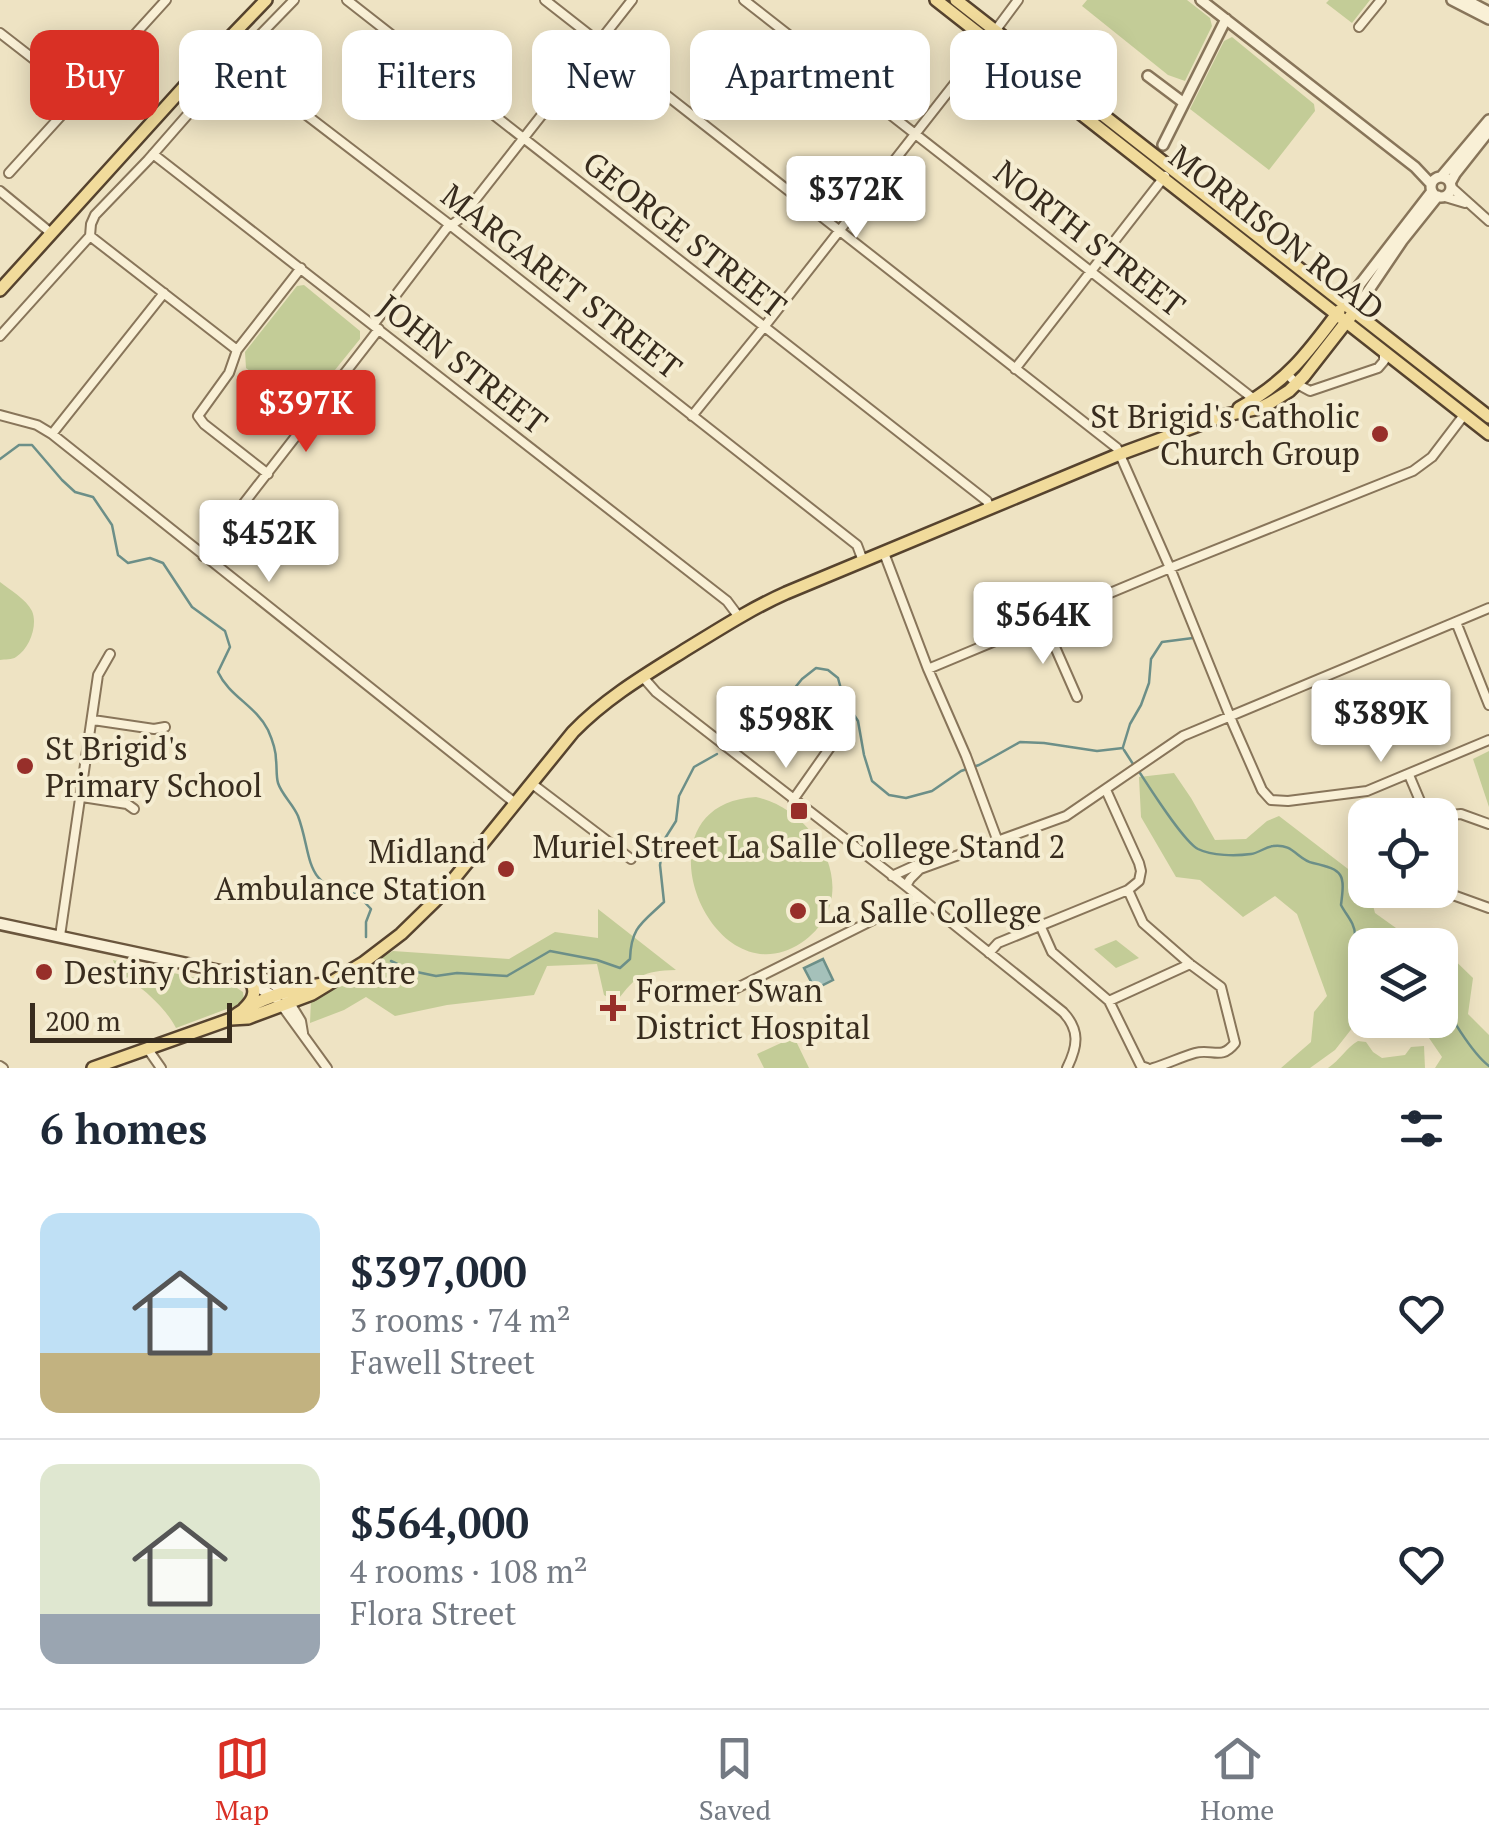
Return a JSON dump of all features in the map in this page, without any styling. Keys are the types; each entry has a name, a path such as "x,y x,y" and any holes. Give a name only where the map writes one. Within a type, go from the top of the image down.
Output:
{"main road":[{"path":"237,30 266,0"},
{"name":"MORRISON ROAD","path":"936,0 979,30"},
{"name":"MORRISON ROAD","path":"956,0 986,30"},
{"path":"0,290 179,92"},
{"name":"MORRISON ROAD","path":"1095,120 1168,173"},
{"name":"MORRISON ROAD","path":"1100,120 1346,313 1489,418"},
{"path":"93,1068 232,1019 248,1018 306,986 327,984 375,955 440,896 594,711 642,676 739,617 765,602 1120,454 1257,404 1292,379 1346,313"},
{"name":"MORRISON ROAD","path":"1346,313 1384,350 1489,434"},
{"path":"0,924 238,975 250,974 278,986 283,1000"},
{"path":"238,975 283,1000"},
{"path":"232,1019 253,996 252,984"},
{"path":"244,1009 283,1000"}],"street":[{"path":"266,30 294,0"},
{"name":"GEORGE STREET","path":"346,0 986,501 990,509"},
{"path":"545,0 584,30"},
{"path":"608,30 632,0"},
{"name":"NORTH STREET","path":"744,0 1257,404"},
{"path":"996,30 1018,0"},
{"path":"1201,0 1489,221"},
{"path":"1359,28 1381,0"},
{"path":"1452,0 1489,15"},
{"path":"1466,0 1489,15"},
{"path":"137,30 163,1"},
{"path":"1163,145 1226,19"},
{"path":"0,32 30,56"},
{"path":"1148,76 1184,104"},
{"path":"692,416 950,90"},
{"path":"670,98 1117,448 1229,715 1262,790 1271,800 1288,802 1366,792 1489,740"},
{"path":"9,173 57,120"},
{"path":"0,336 90,236 95,215 183,120"},
{"name":"MARGARET STREET","path":"313,120 857,545 863,562"},
{"path":"203,556 268,474 450,225 460,218 537,120"},
{"path":"1346,313 1489,120"},
{"path":"1441,187 1489,131"},
{"name":"JOHN STREET","path":"153,154 727,601 739,617"},
{"path":"1015,368 1168,173"},
{"path":"4,194 49,235"},
{"path":"90,236 237,350"},
{"path":"268,474 198,416 229,373 237,350 301,268"},
{"path":"52,434 164,293"},
{"path":"1292,379 1310,391 1316,390 1378,368 1384,360 1384,350"},
{"path":"928,669 1413,471 1432,457 1464,414"},
{"path":"0,415 37,425 52,434 515,803"},
{"path":"884,553 998,840"},
{"path":"906,886 920,869 1066,816 1183,736 1489,608"},
{"path":"1044,622 1077,697"},
{"path":"1456,622 1489,706"},
{"path":"60,936 98,674 110,654"},
{"path":"642,676 656,692 1063,1012 1076,1031 1073,1056 1066,1068"},
{"path":"93,720 154,730 166,727"},
{"path":"794,800 831,746"},
{"path":"1409,775 1419,798"},
{"path":"531,783 631,859"},
{"path":"989,952 998,942 1134,886 1141,876 1139,863 1106,790"},
{"path":"82,797 127,804 134,810"},
{"path":"1458,814 1489,824"},
{"path":"892,876 941,860"},
{"path":"1040,924 1052,952 1109,1000 1147,1068 1198,1052 1223,1054 1231,1050 1235,1044 1221,986 1143,923 1128,890"},
{"path":"729,992 919,897"},
{"path":"1458,897 1489,908"},
{"path":"1109,1000 1190,964"},
{"path":"283,1000 327,1068"},
{"path":"147,1048 161,1068"}],"green space":[{"path":"1087,0 1187,0 1210,18 1212,26 1185,81 1168,75 1117,34 1117,30 1082,6"},
{"path":"1370,0 1352,23 1326,3"},
{"path":"1232,37 1314,104 1315,111 1269,170 1190,109 1224,41"},
{"path":"304,285 360,331 360,339 301,412 246,368 245,352 297,286"},
{"path":"0,582 32,611 34,623 29,642 13,659 0,660"},
{"path":"1489,751 1489,807 1473,759"},
{"path":"1174,773 1215,840 1246,839 1279,816 1348,869 1348,908 1374,908 1396,928 1348,928 1348,1033 1335,1050 1310,1068 1281,1068 1311,1042 1314,1012 1327,996 1297,914 1275,896 1243,917 1200,880 1176,877 1141,817 1139,777"},
{"path":"756,797 779,805 816,838 832,881 830,904 820,925 801,943 768,954 738,946 714,925 697,895 691,862 697,831 718,808"},
{"path":"598,909 676,970 641,976 616,1002 604,995 597,964 547,966 534,995 447,1005 395,1016 366,997 310,1023 311,999 393,951 509,959 555,932 598,938"},
{"path":"1116,940 1139,958 1116,968 1094,949"},
{"path":"113,960 234,986 243,992 244,1000 176,1028 160,1006 123,975"},
{"path":"1458,963 1473,978 1468,1014 1489,1035 1489,1068 1435,1068 1442,1057 1429,1038 1458,1038"},
{"path":"794,1037 809,1068 764,1068 757,1054"},
{"path":"1358,1041 1366,1042 1382,1058 1405,1055 1411,1047 1424,1046 1425,1068 1328,1068"}],"water":[{"path":"823,959 833,980 815,989 804,968"}],"waterway":[{"path":"0,459 19,445 32,445 75,492 93,497 112,525 118,555 128,563 150,558 163,563 192,607 225,631 230,647 218,672 268,730 278,783 298,816 312,868 327,885 357,894 371,909 366,937"},
{"path":"1123,747 1149,683 1151,659 1162,642 1193,638"},
{"path":"738,750 762,741 789,695 816,668 828,670 838,678 844,700 858,721 872,781 889,795 906,798 932,791 961,771 1020,742 1097,751 1123,748"},
{"path":"1124,750 1133,764"},
{"path":"391,961 436,976 507,976 550,951 620,968 630,959 639,926 664,902 660,865 664,840 676,821 679,796 694,767 717,754"},
{"path":"1138,770 1176,825 1198,849 1238,855 1280,846 1337,871 1343,886 1341,905 1354,928"},
{"path":"1458,1027 1489,1066"}],"place":[{"name":"St Brigid's Catholic Church Group","path":"1380,434"},
{"name":"St Brigid's Primary School","path":"25,766"},
{"name":"Muriel Street La Salle College Stand 2","path":"799,811"},
{"name":"Midland Ambulance Station","path":"506,869"},
{"name":"La Salle College","path":"798,911"},
{"name":"Destiny Christian Centre","path":"44,972"},
{"name":"Former Swan District Hospital","path":"613,1008"}]}
